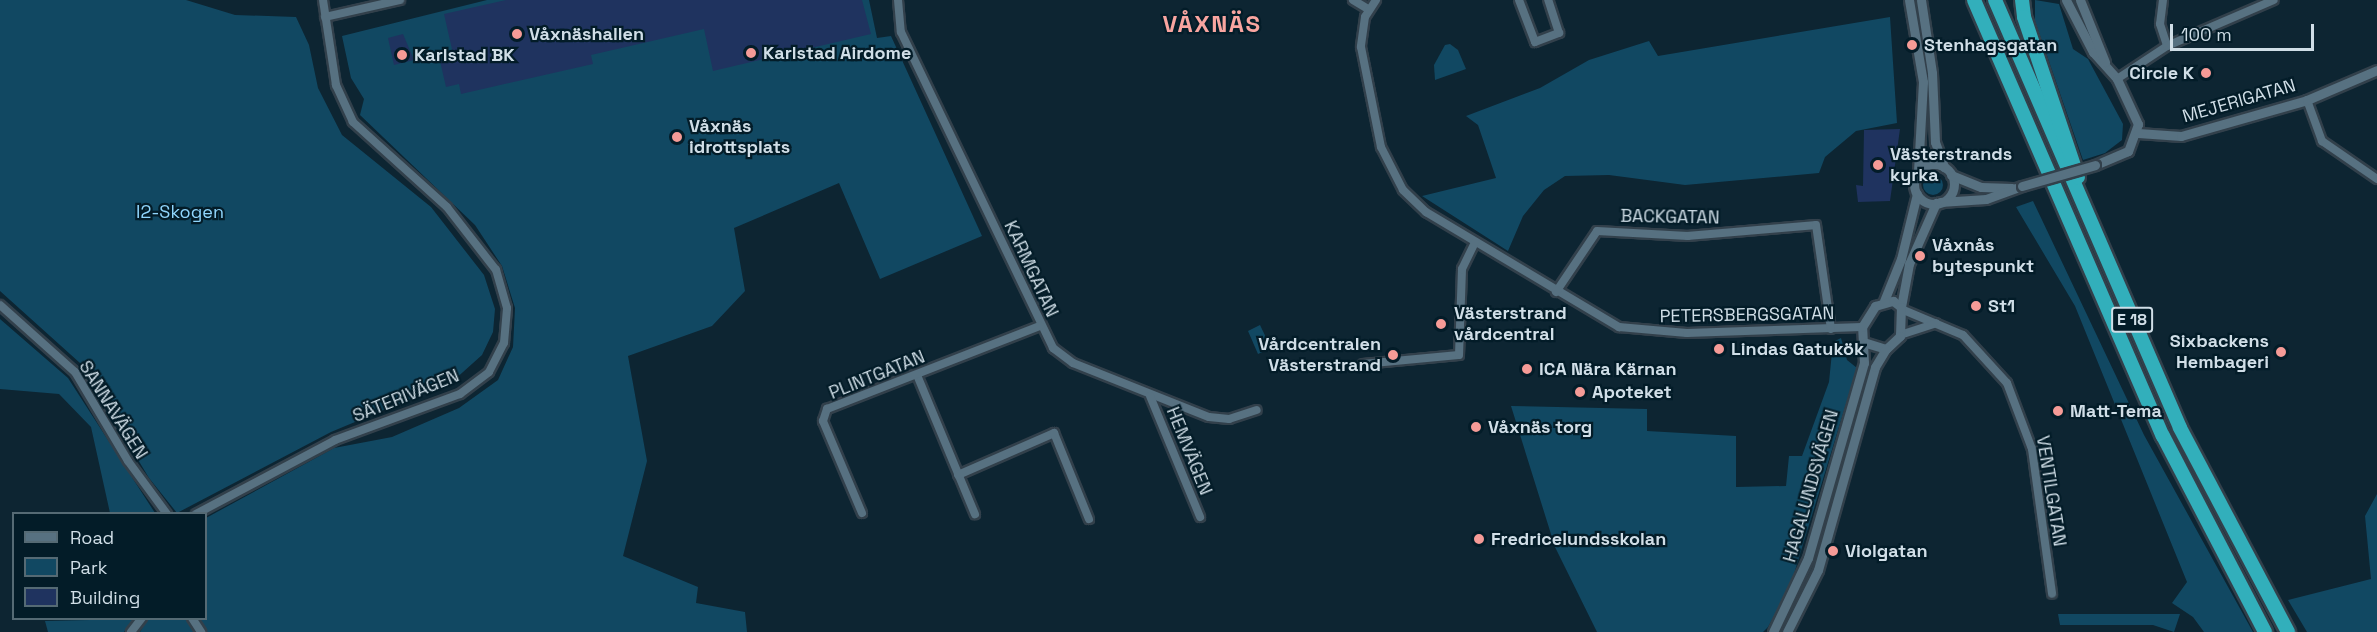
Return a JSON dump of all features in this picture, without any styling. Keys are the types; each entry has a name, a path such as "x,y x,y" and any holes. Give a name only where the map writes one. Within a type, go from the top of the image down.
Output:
{"highway":[{"name":"E 18","path":"1974,0 2163,436 2265,632"},
{"name":"E 18","path":"1995,0 2180,428 2288,632"},
{"path":"2022,0 2090,222"}],"street":[{"name":"SÄTERIVÄGEN","path":"198,512 335,440 460,394 489,372 504,343 507,308 496,270 447,207 353,122 336,85 323,0"},
{"path":"325,17 400,0"},
{"name":"KARMGATAN","path":"898,0 901,32 1040,326 1053,348 1073,363 1150,396 1220,420 1257,410"},
{"path":"1353,0 1368,9 1376,0"},
{"path":"1519,0 1535,42 1559,33 1548,0"},
{"path":"1909,0 1923,82 1918,171 1914,182 1917,194 1901,260 1884,301 1867,314 1862,327 1866,343 1886,349 1900,335 1936,323"},
{"path":"1921,0 1932,73 1935,142 1944,166 1951,175 1981,187 2014,188"},
{"path":"1917,194 1938,203 1973,202 2095,165 2128,152 2138,133 2134,112 2117,79 2093,52 2066,0"},
{"path":"2080,0 2104,62"},
{"path":"2163,0 2160,24 2167,46"},
{"path":"2117,79 2167,46 2274,0"},
{"name":"PETERSBERGSGATAN","path":"1368,9 1361,47 1385,156 1402,190 1426,212 1556,292 1619,327 1659,333 1862,327"},
{"name":"MEJERIGATAN","path":"2138,133 2181,136 2307,99 2377,70"},
{"path":"2307,99 2322,141 2377,179"},
{"path":"1918,171 1928,165 1944,166"},
{"path":"1900,335 1901,308 1909,264 1938,203 1952,191 1951,175"},
{"name":"BACKGATAN","path":"1556,292 1597,231 1688,236 1816,225 1831,329"},
{"path":"1363,364 1459,354 1462,269 1475,242"},
{"path":"1884,301 1901,308"},
{"name":"SANNAVÄGEN","path":"0,305 75,372 128,461 166,512"},
{"name":"VENTILGATAN","path":"1901,308 1956,330 1974,345 2002,375 2013,393 2032,449 2052,594"},
{"name":"PLINTGATAN","path":"862,513 823,421 827,409 1040,326"},
{"name":"HAGALUNDSVÄGEN","path":"1775,631 1808,558 1866,343"},
{"name":"HAGALUNDSVÄGEN","path":"1787,632 1818,570 1875,367 1886,349"},
{"path":"917,375 975,514"},
{"name":"HEMVÄGEN","path":"1150,396 1200,517"},
{"path":"958,475 1054,433 1089,519"},
{"path":"131,632 140,620"}],"green space":[{"name":"I2-Skogen","path":"0,0 186,0 235,15 296,17 309,45 318,88 342,135 431,207 484,275 495,309 493,332 482,355 453,381 331,432 176,512 149,478 80,363 0,291"},
{"path":"487,0 869,0 877,38 891,36 982,236 880,279 839,183 734,228 745,291 712,326 628,356 647,461 623,556 698,587 696,603 745,612 747,632 206,632 197,620 207,620 207,517 334,448 392,437 459,408 498,380 513,347 515,308 502,266 475,225 360,115 364,99 351,78 342,36"},
{"path":"2035,0 2059,4 2073,49 2088,59 2123,124 2122,140 2105,153 2083,160 2035,21"},
{"path":"1890,17 1897,123 1856,131 1825,157 1819,173 1685,185 1609,175 1565,176 1544,190 1523,216 1508,251 1422,196 1496,178 1478,125 1466,116 1540,88 1589,60 1649,41 1658,56"},
{"path":"1450,44 1458,50 1466,69 1435,80 1434,65 1445,45"},
{"path":"1933,175 1940,178 1943,185 1940,192 1933,195 1926,192 1923,185 1926,178"},
{"path":"2033,201 2144,435 2253,632 2204,632 2193,617 2172,603 2187,582 2075,306 2016,207"},
{"path":"0,319 68,378 154,512 110,512 91,427 59,394 0,389"},
{"path":"1260,325 1271,348 1258,354 1248,331"},
{"path":"1841,338 1847,360 1857,368 1790,587 1768,627 1763,632 1597,632 1555,547 1511,406 1647,409 1647,431 1736,436 1736,487 1786,486 1789,456 1802,456 1829,382 1833,342"},
{"path":"2377,494 2377,632 2307,632 2288,600 2371,579 2365,516"},
{"path":"2058,614 2180,614 2174,632 2153,625 2060,625"},
{"path":"133,620 124,632 48,632 45,621"},
{"path":"147,620 187,620 197,632 140,632"}],"building":[{"path":"506,0 862,0 871,34 713,71 704,29 591,55 593,64 461,94 459,84 446,87 440,61 454,58 444,14"},
{"name":"Karlstad BK","path":"403,34 414,60 394,65 388,38"},
{"name":"Västerstrands kyrka","path":"1900,129 1890,201 1858,202 1856,185 1863,186 1864,130"}],"place":[{"name":"Våxnäshallen","path":"517,34"},
{"name":"Stenhagsgatan","path":"1912,45"},
{"name":"Karlstad Airdome","path":"751,53"},
{"name":"Karlstad BK","path":"402,55"},
{"name":"Circle K","path":"2206,73"},
{"name":"Våxnäs idrottsplats","path":"677,137"},
{"name":"Västerstrands kyrka","path":"1878,165"},
{"name":"Våxnås bytespunkt","path":"1920,256"},
{"name":"St1","path":"1976,306"},
{"name":"Västerstrand vårdcentral","path":"1441,324"},
{"name":"Lindas Gatukök","path":"1719,349"},
{"name":"Sixbackens Hembageri","path":"2281,352"},
{"name":"Vårdcentralen Västerstrand","path":"1393,355"},
{"name":"ICA Nära Kärnan","path":"1527,369"},
{"name":"Apoteket","path":"1580,392"},
{"name":"Matt-Tema","path":"2058,411"},
{"name":"Våxnäs torg","path":"1476,427"},
{"name":"Fredricelundsskolan","path":"1479,539"},
{"name":"Violgatan","path":"1833,551"}],"district":[{"name":"VÅXNÄS","path":"1212,24"}]}
